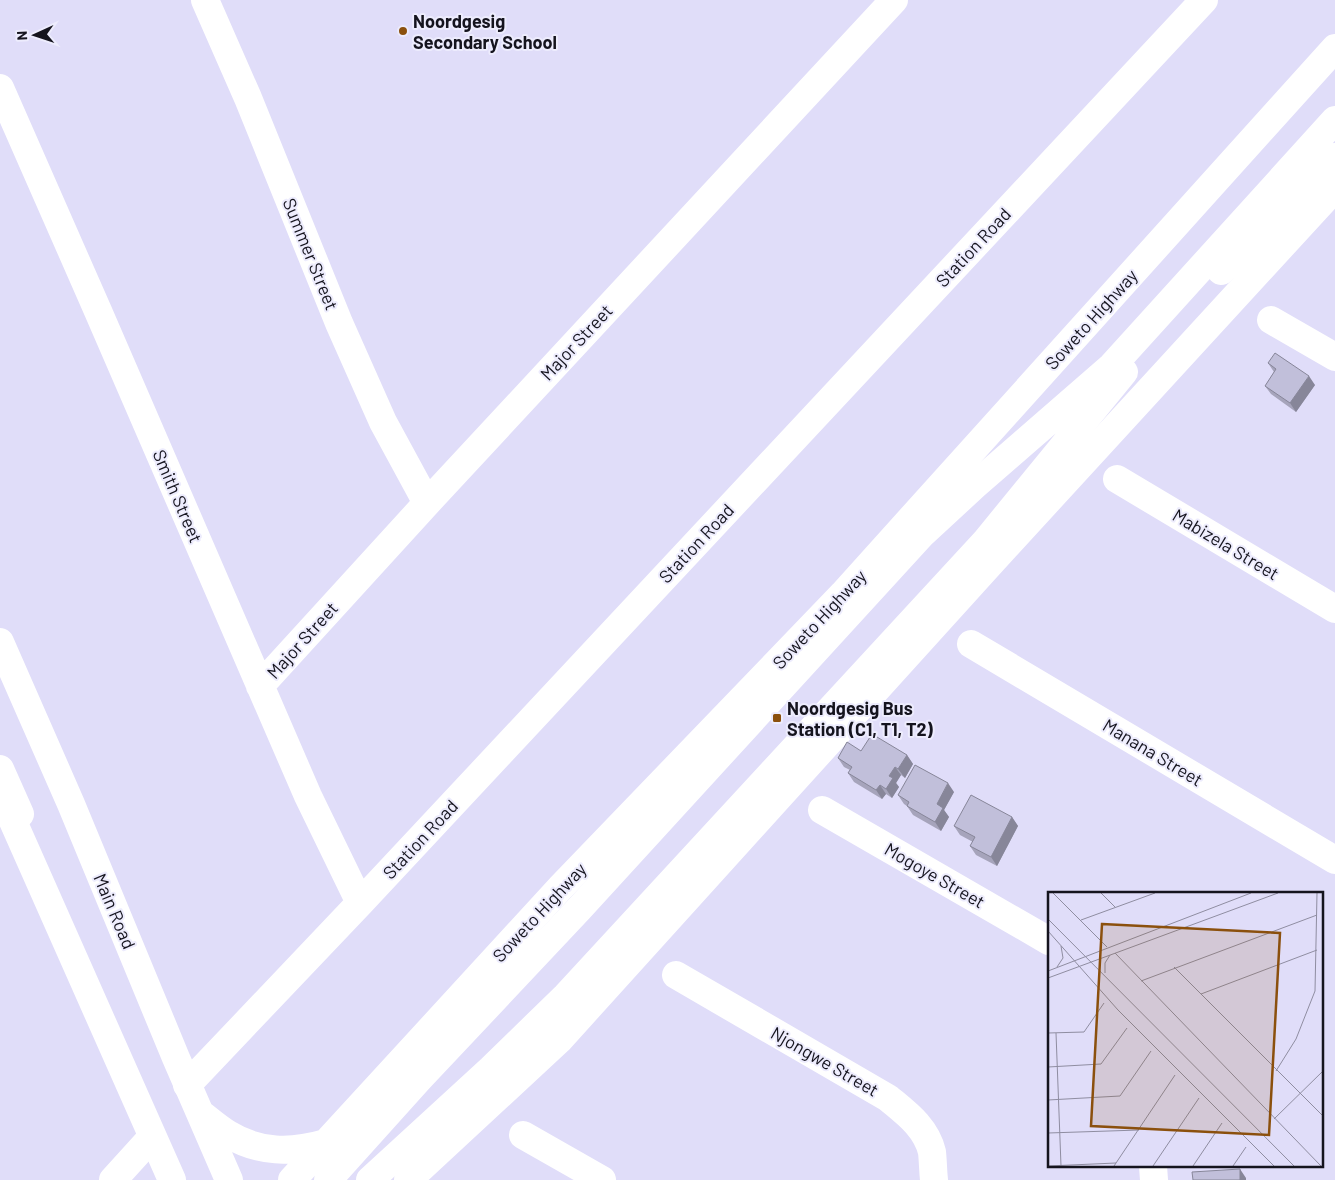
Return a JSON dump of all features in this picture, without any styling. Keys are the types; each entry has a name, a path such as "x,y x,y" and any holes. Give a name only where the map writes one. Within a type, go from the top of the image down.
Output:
{"street":[{"name":"Summer Street","path":"205,0 248,98 339,323 383,422 427,503"},
{"name":"Major Street","path":"260,686 427,503 894,0"},
{"name":"Station Road","path":"187,1085 360,904 1204,0"},
{"name":"Soweto Highway","path":"292,1180 561,887 843,594 1335,48"},
{"name":"Smith Street","path":"0,88 308,796 360,904"},
{"name":"Soweto Highway","path":"328,1180 419,1079 579,910 921,535 974,486 1112,366 1335,120"},
{"path":"370,1180 491,1069 566,996 985,542 1131,363 1202,288 1272,223 1335,157"},
{"path":"408,1180 559,1040 988,566 1335,188"},
{"path":"1271,320 1335,357"},
{"name":"Mabizela Street","path":"1116,479 1335,609"},
{"name":"Main Road","path":"0,642 71,804 187,1085 229,1180"},
{"name":"Manana Street","path":"971,644 1335,860"},
{"name":"Main Road","path":"0,673 176,1092 216,1180"},
{"path":"0,769 186,1180"},
{"path":"0,792 172,1180"},
{"name":"Mogoye Street","path":"822,810 1048,940"},
{"name":"Njongwe Street","path":"676,975 888,1098 913,1118 925,1134 932,1152 934,1180"},
{"path":"200,1113 228,1133 259,1147 292,1150 326,1143"},
{"path":"523,1135 602,1180"},
{"path":"113,1180 152,1137"}],"building":[{"path":"1275,353 1309,376 1290,403 1265,386 1276,369 1268,363"},
{"path":"872,734 907,755 898,769 895,767 889,776 893,778 886,789 880,785 876,790 848,773 852,767 838,758 847,742 861,751"},
{"path":"915,765 948,783 937,804 943,808 935,822 907,806 909,802 898,795"},
{"path":"971,795 1012,817 991,857 970,846 975,837 954,826"},
{"path":"1240,1169 1240,1180 1193,1180 1192,1172"}],"place":[{"name":"Noordgesig Secondary School","path":"403,31"},
{"name":"Noordgesig Bus Station (C1, T1, T2)","path":"777,718"}]}
